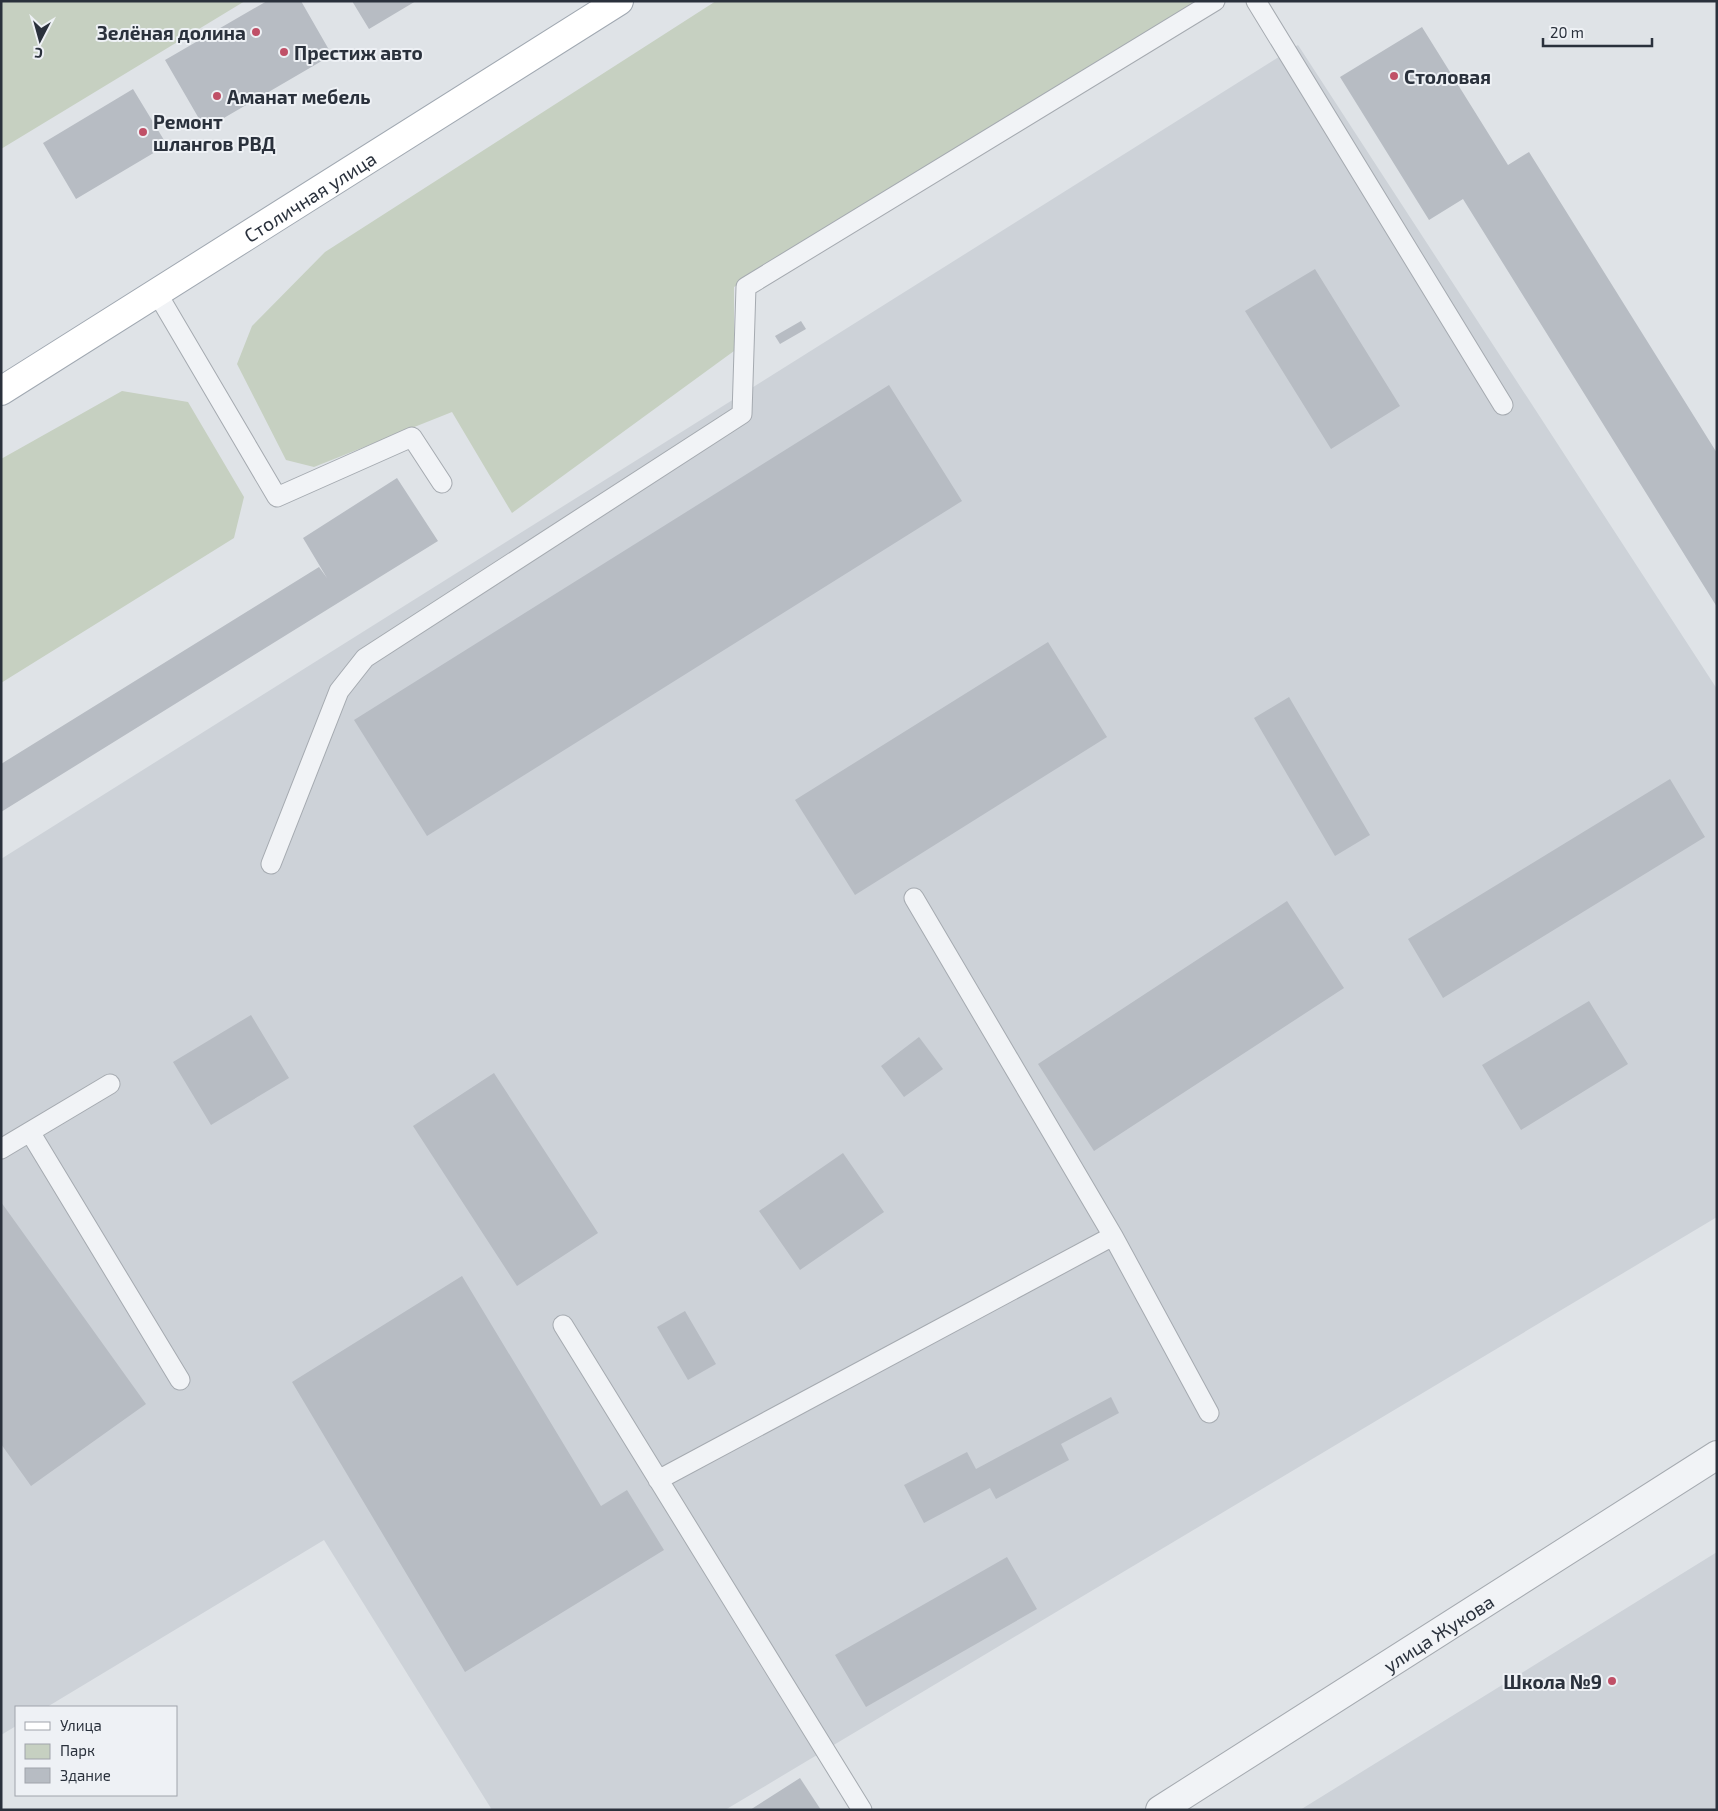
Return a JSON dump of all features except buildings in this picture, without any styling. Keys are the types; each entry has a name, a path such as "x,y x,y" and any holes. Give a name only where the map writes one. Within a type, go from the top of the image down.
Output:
{"main road":[{"name":"Столичная улица","path":"1,391 619,1"}],"street":[{"name":"улица Жукова","path":"1160,1810 1717,1455"}],"lane":[{"path":"271,864 339,691 365,658 742,414 746,287 1215,1"},
{"path":"1256,1 1503,405"},
{"path":"157,293 277,497 412,437 442,483"},
{"path":"914,898 1113,1236 1209,1413"},
{"path":"1,1149 110,1084"},
{"path":"30,1132 180,1380"},
{"path":"658,1480 1113,1236"},
{"path":"562,1325 862,1810"}],"shaded area":[{"path":"1298,45 1717,689 1717,1217 725,1810 492,1810 324,1540 49,1706 15,1706 15,1727 1,1735 1,859"},
{"name":"Школа №9","path":"1717,1552 1717,1810 1300,1810"}],"green space":[{"path":"1,1 245,1 1,149"},
{"path":"716,1 1196,1 734,287 734,351 512,513 452,412 314,467 286,460 237,364 252,326 325,252"},
{"path":"122,391 188,402 244,497 234,538 1,683 1,459"}],"place":[{"name":"Зелёная долина","path":"256,32"},
{"name":"Престиж авто","path":"284,52"},
{"name":"Столовая","path":"1394,76"},
{"name":"Аманат мебель","path":"217,96"},
{"name":"Ремонт шлангов РВД","path":"143,132"},
{"name":"Школа №9","path":"1612,1681"}]}
